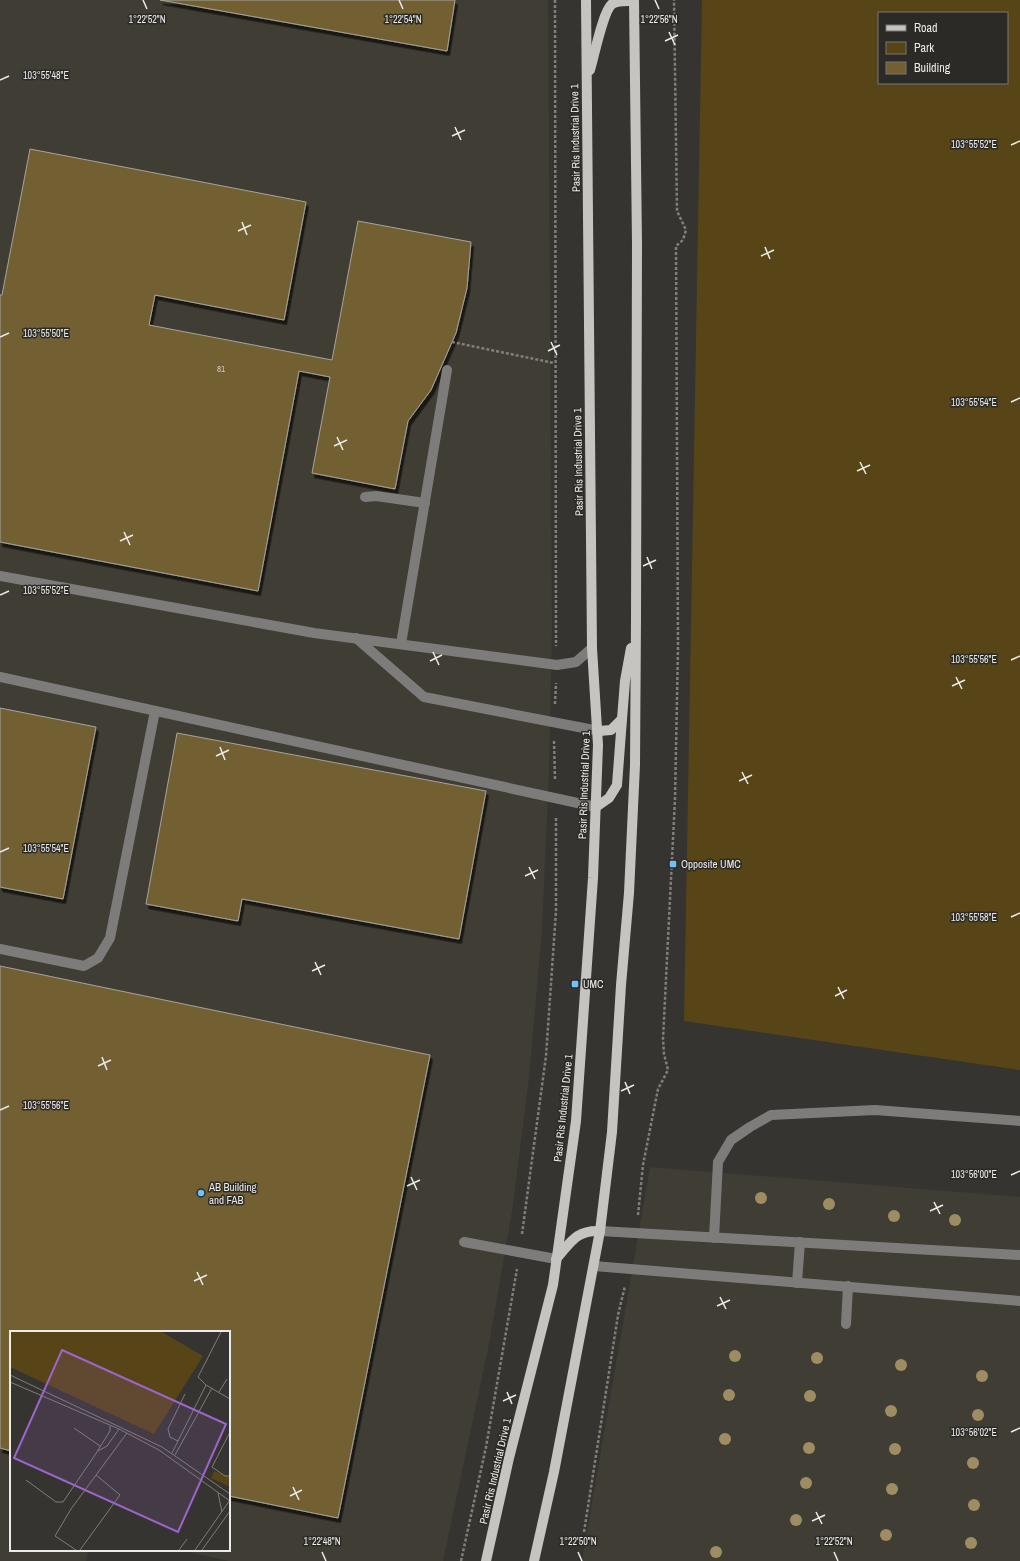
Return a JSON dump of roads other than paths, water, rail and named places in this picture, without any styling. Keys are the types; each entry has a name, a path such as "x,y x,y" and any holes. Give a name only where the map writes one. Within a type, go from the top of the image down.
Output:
{"main road":[{"name":"Pasir Ris Industrial Drive 1","path":"486,1561 509,1458 552,1285 576,1121 596,807 599,731 592,648 590,275 586,83 586,0"},
{"path":"534,1561 554,1472 600,1231 612,1132 621,985 629,893 635,765 636,620 637,244 634,0 619,1 611,5 606,13 586,83"},
{"path":"596,807 609,798 617,785 625,681 636,620"},
{"path":"599,731 611,730 622,719"},
{"path":"556,1259 578,1234 586,1231 600,1231"}],"lane":[{"path":"401,644 447,370"},
{"path":"365,497 376,496 425,503"},
{"path":"0,576 314,633 557,665 576,662 592,648"},
{"path":"356,638 424,697 599,731"},
{"path":"0,677 596,807"},
{"path":"0,949 84,966 98,958 110,938 156,711"},
{"path":"714,1238 718,1162 731,1140 750,1126 771,1115 875,1110 1020,1121"},
{"path":"600,1231 1020,1255"},
{"path":"464,1242 556,1259"},
{"path":"797,1283 800,1242"},
{"path":"594,1266 1020,1301"},
{"path":"846,1324 848,1286"}],"place":[{"name":"Opposite UMC","path":"673,864"},
{"name":"UMC","path":"575,984"},
{"name":"AB Building and FAB","path":"201,1193"}]}
